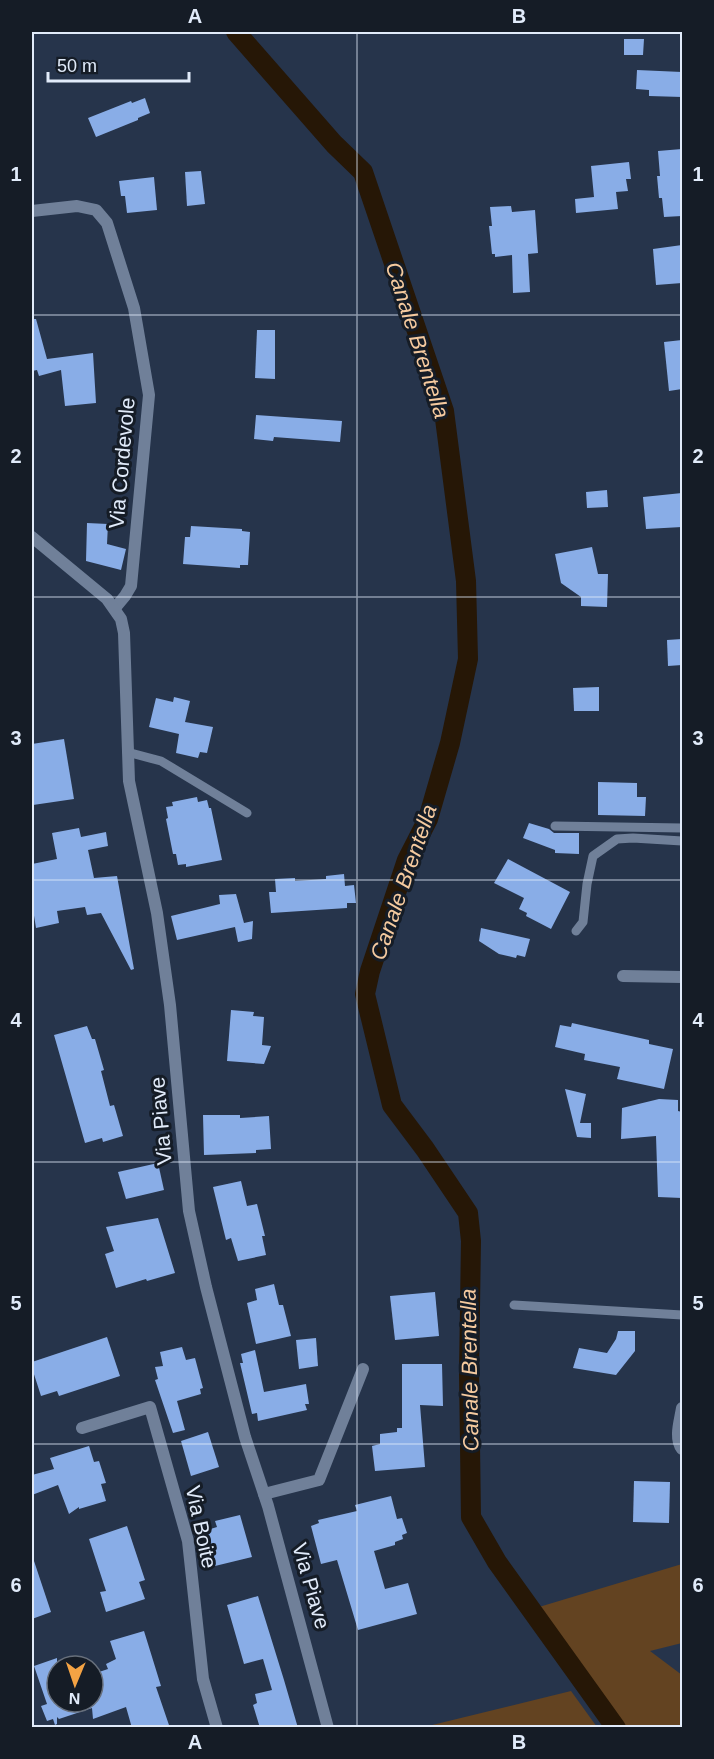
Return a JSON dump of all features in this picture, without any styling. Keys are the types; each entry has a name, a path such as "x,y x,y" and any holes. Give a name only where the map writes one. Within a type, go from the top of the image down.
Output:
{"street":[{"name":"Via Cordevole","path":"32,211 77,206 96,210 107,223 135,308 149,395 131,586 115,608"},
{"name":"Via Piave","path":"32,537 107,599 121,619 124,633 129,781 157,912 170,1005 189,1211 245,1437 264,1494 313,1666 328,1728"},
{"path":"623,976 682,977"},
{"path":"264,1494 319,1480 363,1369"},
{"name":"Via Boite","path":"82,1428 150,1407 188,1541 203,1679 217,1728"},
{"path":"682,1408 678,1434 679,1445 682,1449"}],"lane":[{"path":"128,752 161,761 247,813"},
{"path":"555,826 682,828"},
{"path":"576,932 583,922 593,856 617,839 682,841"},
{"path":"514,1305 682,1315"}],"shaded area":[{"path":"682,1564 682,1643 650,1651 682,1675 682,1727 626,1727 539,1607"},
{"path":"571,1691 597,1727 424,1727"}],"building":[{"path":"624,39 644,39 643,55 624,55"},
{"path":"637,70 682,72 682,97 649,96 649,90 636,89"},
{"path":"145,98 150,113 96,137 88,118 131,101 132,103"},
{"path":"682,149 682,216 664,217 657,176 660,176 658,151"},
{"path":"629,162 631,179 626,179 628,191 616,192 618,209 576,213 575,199 594,197 591,166"},
{"path":"201,171 205,204 187,206 185,172"},
{"path":"154,177 157,210 127,213 125,196 121,196 119,181"},
{"path":"511,206 512,212 535,210 538,253 528,254 530,292 513,293 512,255 495,257 495,254 492,254 489,226 492,226 490,207"},
{"path":"682,245 682,283 656,285 653,249"},
{"path":"32,319 36,319 47,359 93,353 96,403 65,406 61,370 39,376 37,370 32,371"},
{"path":"257,330 275,330 275,379 255,378"},
{"path":"682,340 682,389 669,391 664,342"},
{"path":"256,415 342,421 340,442 274,437 273,441 254,439"},
{"path":"607,490 608,507 587,508 586,492"},
{"path":"682,493 682,527 646,529 643,497"},
{"path":"87,523 108,524 107,544 126,549 121,570 86,561"},
{"path":"191,526 242,529 242,531 250,532 248,565 240,565 240,568 183,564 185,537 190,537"},
{"path":"592,547 598,574 608,574 607,607 581,606 581,597 561,583 555,554"},
{"path":"682,639 682,665 668,666 667,640"},
{"path":"599,687 599,711 574,711 573,688"},
{"path":"174,697 190,701 185,722 213,727 207,753 200,752 198,758 176,753 179,734 149,727 156,698 173,702"},
{"path":"64,739 74,799 33,805 32,744"},
{"path":"598,782 637,783 637,797 646,797 645,816 598,815"},
{"path":"197,797 198,802 207,800 211,808 222,860 186,867 186,864 178,865 176,854 173,854 166,807 173,806 172,802"},
{"path":"529,823 549,829 554,833 579,833 579,854 555,853 555,850 523,838"},
{"path":"79,828 81,837 106,832 108,846 88,850 94,878 117,876 134,969 131,970 101,913 87,915 85,907 57,911 59,923 36,928 32,903 32,864 57,859 52,833"},
{"path":"508,859 570,892 551,929 526,916 527,913 519,909 524,898 494,883"},
{"path":"344,874 345,886 354,885 356,903 347,903 347,908 271,913 269,892 276,892 275,879 295,878 295,881 326,879 326,876"},
{"path":"236,894 244,923 253,921 252,939 238,942 235,927 177,940 171,916 220,904 219,895"},
{"path":"481,928 530,939 525,957 517,955 516,958 499,954 479,941"},
{"path":"231,1010 254,1012 253,1016 264,1017 262,1045 271,1046 264,1064 227,1061"},
{"path":"572,1023 649,1040 649,1044 673,1049 664,1089 617,1079 620,1067 584,1060 585,1054 555,1047 560,1025 571,1027"},
{"path":"87,1026 92,1039 95,1039 104,1070 101,1071 110,1106 114,1105 123,1136 103,1142 102,1138 85,1143 54,1035"},
{"path":"565,1089 586,1094 580,1123 591,1123 591,1138 577,1137"},
{"path":"659,1099 678,1100 678,1111 682,1112 682,1198 658,1197 656,1136 621,1139 622,1108"},
{"path":"203,1115 240,1115 240,1118 269,1116 271,1149 256,1150 256,1153 204,1155"},
{"path":"158,1163 164,1190 126,1199 118,1172"},
{"path":"241,1181 247,1206 257,1204 265,1236 262,1236 266,1255 238,1261 231,1238 226,1240 213,1187"},
{"path":"158,1218 175,1273 116,1288 105,1254 114,1251 106,1227"},
{"path":"274,1284 279,1305 283,1305 291,1336 256,1344 247,1303 257,1300 255,1289"},
{"path":"435,1292 439,1336 395,1340 390,1296"},
{"path":"618,1331 635,1331 635,1351 616,1375 573,1368 579,1348 607,1353"},
{"path":"107,1337 120,1376 59,1396 57,1391 41,1396 32,1362"},
{"path":"316,1338 318,1366 299,1369 296,1340"},
{"path":"182,1347 186,1360 195,1358 203,1388 200,1389 201,1394 177,1401 185,1430 173,1433 155,1380 158,1379 155,1367 163,1366 160,1352"},
{"path":"255,1350 264,1392 306,1384 309,1404 305,1404 307,1410 258,1421 257,1413 252,1414 240,1363 243,1363 241,1354"},
{"path":"402,1364 442,1364 443,1406 420,1405 425,1467 375,1471 372,1446 380,1444 380,1434 397,1432 397,1428 402,1428"},
{"path":"208,1432 219,1467 191,1476 181,1441"},
{"path":"89,1446 94,1462 99,1461 106,1483 101,1484 106,1501 79,1509 79,1507 69,1514 58,1485 32,1495 32,1475 54,1469 50,1458"},
{"path":"634,1481 670,1482 669,1523 633,1522"},
{"path":"391,1496 397,1519 402,1518 407,1533 402,1535 403,1539 395,1542 395,1545 374,1551 385,1589 408,1583 417,1614 358,1630 337,1560 321,1564 311,1526 319,1523 318,1520 357,1511 355,1505"},
{"path":"240,1515 252,1557 215,1566 204,1531 217,1527 215,1521"},
{"path":"127,1526 145,1580 139,1582 145,1599 106,1612 100,1592 106,1591 89,1539"},
{"path":"34,1561 51,1612 32,1619 32,1562"},
{"path":"258,1596 298,1728 260,1728 253,1705 257,1703 255,1694 272,1690 263,1659 244,1664 227,1605"},
{"path":"144,1631 161,1686 156,1687 170,1728 132,1728 126,1707 93,1719 93,1714 105,1714 105,1670 108,1669 106,1664 116,1659 110,1641"},
{"path":"45,1662 45,1698 34,1666"},
{"path":"45,1705 45,1714 74,1714 59,1719 57,1717 55,1725 53,1719 47,1721 41,1706"}],"waterway":[{"name":"Canale Brentella","path":"236,32 334,144 363,172 444,411 466,581 468,659 450,743 428,819 407,860 370,971 365,994 392,1105 468,1213 471,1241 469,1373 471,1517 497,1562 616,1728"}]}
